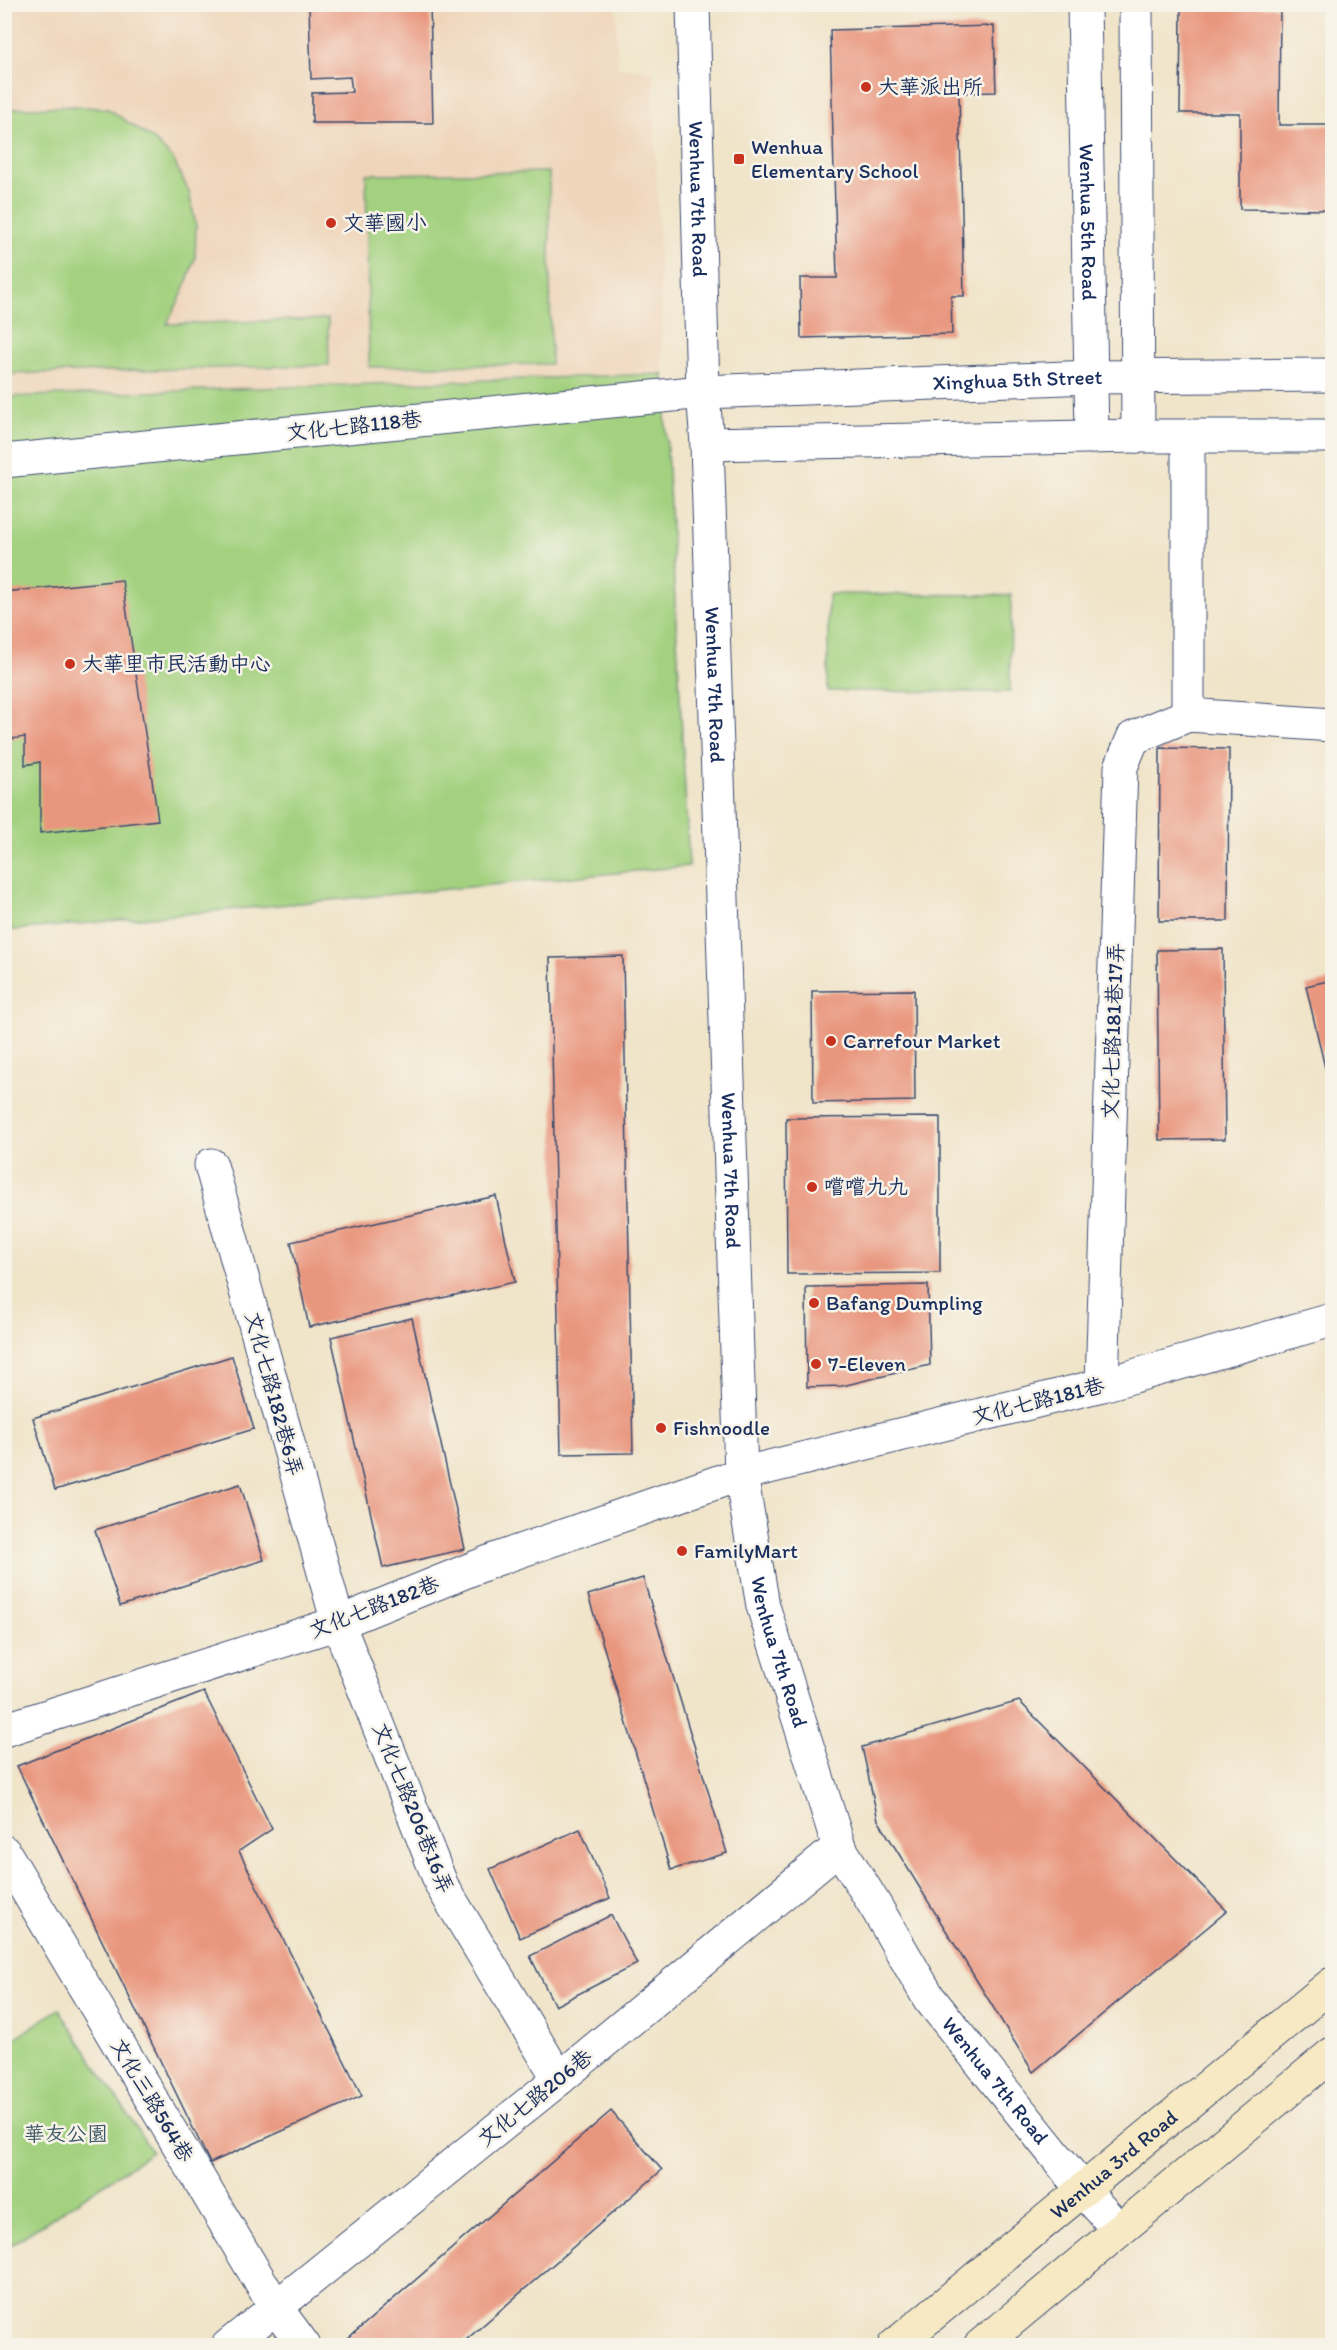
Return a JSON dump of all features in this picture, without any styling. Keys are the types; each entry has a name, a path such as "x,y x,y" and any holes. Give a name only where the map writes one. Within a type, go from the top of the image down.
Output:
{"street":[{"name":"Wenhua 7th Road","path":"693,4 703,392 707,444 741,1474 763,1606 838,1847 929,1998 1083,2190 1119,2230"},
{"name":"Wenhua 5th Road","path":"1084,4 1092,437"},
{"path":"1136,4 1138,436"},
{"name":"Xinghua 5th Street","path":"703,392 1091,377 1332,375"},
{"name":"文化七路118巷","path":"4,461 703,392"},
{"path":"707,444 1138,436 1332,436"},
{"path":"1188,436 1188,715 1332,725"},
{"name":"文化七路181巷17弄","path":"1102,1385 1121,767 1134,738 1188,715"},
{"name":"文化七路182巷6弄","path":"211,1165 338,1623"},
{"name":"文化七路181巷","path":"741,1474 1102,1385 1332,1320"},
{"name":"文化七路182巷","path":"4,1730 338,1623 494,1560 741,1474"},
{"name":"文化七路206巷16弄","path":"338,1623 442,1886 560,2079"},
{"name":"文化七路206巷","path":"228,2346 560,2079 838,1847"},
{"name":"文化三路564巷","path":"4,1852 276,2308 304,2346"},
{"name":"Wenhua 3rd Road","path":"894,2346 1332,1984"},
{"path":"980,2346 1332,2054"}],"shaded area":[{"name":"文華國小","path":"4,5 616,5 618,67 653,72 663,374 5,397"}],"green space":[{"path":"75,106 108,109 154,140 173,159 189,192 196,226 195,258 183,292 167,324 328,319 329,365 5,374 5,109"},
{"path":"549,172 551,364 369,367 366,174"},
{"path":"663,374 689,866 5,931 4,397"},
{"path":"828,594 1011,595 1010,692 828,691"},
{"name":"華友公園","path":"59,2009 152,2152 5,2249 5,2045"}],"building":[{"path":"309,4 430,4 433,123 312,123 312,93 352,92 350,77 311,79"},
{"path":"1181,7 1280,7 1279,125 1332,125 1332,210 1240,209 1240,113 1180,113"},
{"path":"994,26 996,92 959,93 964,296 951,296 952,334 801,338 800,278 837,278 830,30"},
{"name":"大華里市民活動中心","path":"122,580 158,820 40,833 40,762 25,765 25,737 4,740 4,592"},
{"path":"1160,748 1229,749 1228,921 1159,921"},
{"path":"1223,949 1225,1139 1159,1140 1157,950"},
{"path":"623,956 633,1453 561,1454 550,958"},
{"path":"1332,980 1332,1098 1306,986"},
{"path":"914,990 915,1101 813,1103 812,991"},
{"path":"940,1117 940,1273 787,1274 786,1118"},
{"path":"496,1196 515,1282 309,1327 291,1242"},
{"path":"928,1285 930,1365 842,1386 807,1387 806,1287"},
{"path":"412,1318 465,1549 383,1568 331,1337"},
{"path":"232,1356 254,1429 55,1490 33,1418"},
{"path":"240,1484 264,1560 120,1606 95,1530"},
{"path":"643,1578 727,1853 671,1870 588,1595"},
{"path":"204,1692 272,1829 239,1851 362,2096 210,2163 17,1766"},
{"path":"1019,1701 1227,1911 1033,2072 878,1820 862,1747"},
{"path":"580,1829 610,1898 520,1938 490,1869"},
{"path":"611,1915 637,1964 555,2006 530,1956"},
{"path":"611,2111 662,2170 459,2346 350,2346 346,2340"}],"place":[{"name":"大華派出所","path":"866,87"},
{"name":"Wenhua Elementary School","path":"739,159"},
{"name":"文華國小","path":"331,223"},
{"name":"大華里市民活動中心","path":"70,664"},
{"name":"Carrefour Market","path":"831,1041"},
{"name":"嚐嚐九九","path":"812,1187"},
{"name":"Bafang Dumpling","path":"814,1303"},
{"name":"7-Eleven","path":"816,1364"},
{"name":"Fishnoodle","path":"661,1428"},
{"name":"FamilyMart","path":"682,1551"}]}
